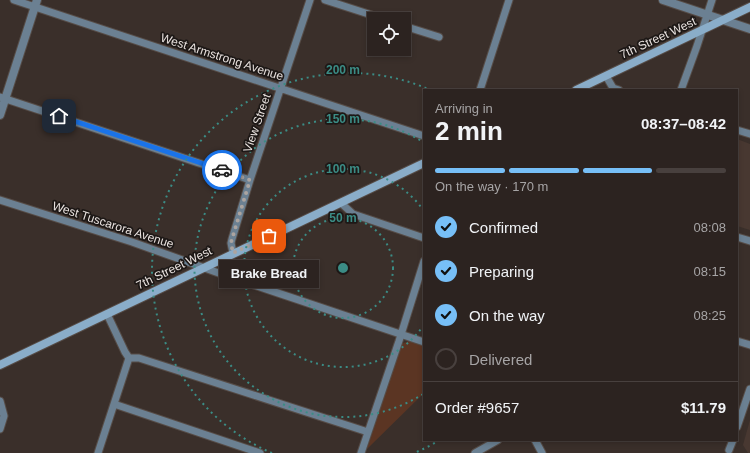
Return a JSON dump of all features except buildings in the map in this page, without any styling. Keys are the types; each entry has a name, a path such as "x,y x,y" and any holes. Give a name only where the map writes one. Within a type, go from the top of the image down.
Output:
{"main road":[{"name":"7th Street West","path":"578,89 750,7"},
{"name":"7th Street West","path":"0,365 423,163"}],"street":[{"name":"West Armstrong Avenue","path":"14,0 36,4 423,136"},
{"name":"View Street","path":"233,253 231,243 232,239 310,0"},
{"path":"325,0 367,14"},
{"path":"480,89 509,0"},
{"path":"663,0 750,29"},
{"path":"681,89 712,0"},
{"path":"0,115 3,98 36,4"},
{"path":"411,28 439,37"},
{"path":"606,76 613,88 616,89"},
{"path":"3,98 250,180"},
{"path":"738,130 750,134"},
{"name":"West Tuscarora Avenue","path":"0,200 205,267 227,276 423,342"},
{"path":"341,203 353,214 423,238"},
{"path":"738,237 750,241"},
{"path":"361,453 423,264"},
{"path":"106,314 125,352 130,358"},
{"path":"738,341 750,345"},
{"path":"130,358 139,358 368,432"},
{"path":"98,453 130,358"},
{"path":"738,424 750,388"},
{"path":"0,401 4,416 0,429"},
{"path":"114,404 260,453"},
{"path":"475,453 496,441"},
{"path":"536,441 542,453"},
{"path":"729,450 733,441"}],"shaded area":[{"path":"738,139 750,144 750,230 738,226"},
{"path":"409,341 423,345 423,394 367,449 401,344"},
{"path":"750,420 750,453 748,453 743,445"}],"way so far":[{"path":"222,170 250,180 231,243 233,253 269,236"}],"place":[{"name":"Brake Bread","path":"269,236"}],"route":[{"path":"59,116 222,170"}]}
